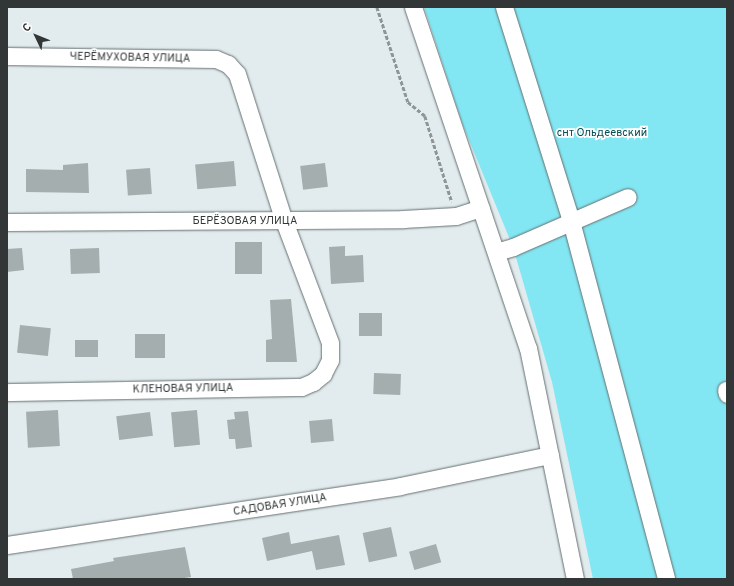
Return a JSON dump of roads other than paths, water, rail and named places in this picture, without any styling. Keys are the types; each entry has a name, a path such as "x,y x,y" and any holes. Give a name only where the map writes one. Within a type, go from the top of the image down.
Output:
{"street":[{"path":"413,7 528,348 575,579"},
{"path":"504,7 571,221 666,579"},
{"name":"ЧЕРЁМУХОВАЯ УЛИЦА","path":"7,56 216,59 228,64 236,74 284,221"},
{"path":"496,252 513,248 628,197"},
{"name":"БЕРЁЗОВАЯ УЛИЦА","path":"7,222 284,221 456,216 481,208"},
{"name":"КЛЕНОВАЯ УЛИЦА","path":"7,392 301,387 313,382 323,374 330,360 330,343 284,221"},
{"name":"САДОВАЯ УЛИЦА","path":"7,545 400,486 550,454"}],"park label":[{"name":"снт Ольдеевский","path":"602,133"}]}
